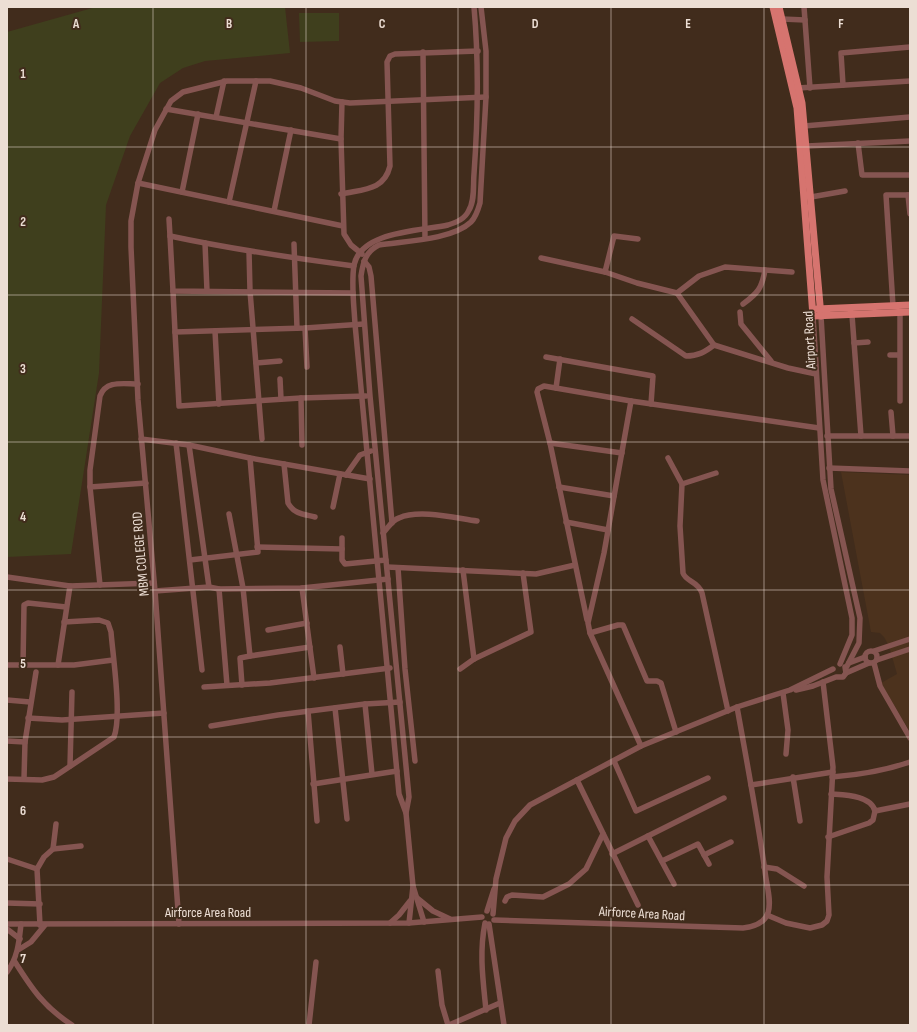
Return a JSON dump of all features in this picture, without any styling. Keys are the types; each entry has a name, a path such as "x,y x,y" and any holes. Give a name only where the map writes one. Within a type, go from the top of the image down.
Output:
{"main road":[{"name":"Airport Road","path":"773,7 797,108 813,312"},
{"name":"Airport Road","path":"779,7 798,88 807,146 810,197 821,312"},
{"path":"813,312 910,305"},
{"path":"821,312 852,315 910,312"}],"street":[{"path":"409,923 413,886 406,813 399,794 387,668 355,324 353,293 354,266 359,252 374,240 458,222 470,209 474,172 478,97 478,51 474,7"},
{"path":"406,813 409,797 375,450 361,287 365,259 369,251 379,245 425,238 460,230 471,222 476,215 480,203 486,98 486,51 481,7"},
{"path":"804,7 810,88"},
{"path":"782,19 805,20"},
{"path":"843,85 841,53 910,47"},
{"path":"341,194 372,188 386,178 390,166 386,101 386,62 390,56 395,54 423,52 478,51"},
{"path":"423,52 425,238"},
{"path":"229,202 256,81"},
{"name":"MBM COLEGE ROD","path":"179,924 155,591 138,384 131,247 131,221 138,183 155,130 171,101 184,92 224,82 256,81 285,84 342,102 478,97 486,98"},
{"path":"798,88 910,81"},
{"path":"216,117 224,82"},
{"path":"342,102 340,139 343,226 344,234 347,240 365,259 371,276 392,523"},
{"path":"166,109 340,139"},
{"path":"182,192 198,114"},
{"path":"804,126 910,117"},
{"path":"274,211 291,130"},
{"path":"807,146 910,141"},
{"path":"858,143 862,175 910,175"},
{"path":"138,183 343,226"},
{"path":"810,197 845,190"},
{"path":"893,306 886,195 909,195 910,214"},
{"path":"169,219 179,406 281,399 370,396"},
{"path":"170,236 249,251 354,266"},
{"path":"605,272 614,236 638,239"},
{"path":"205,243 207,291"},
{"path":"294,244 294,292 297,328"},
{"path":"249,251 250,291 262,439"},
{"path":"541,258 605,272 637,283 678,293 714,345 771,361 788,368 816,374"},
{"path":"678,293 699,276 725,267 792,272"},
{"path":"743,304 756,294 763,283 765,270"},
{"path":"173,291 353,293"},
{"path":"740,312 741,324 771,361"},
{"name":"Airport Road","path":"813,312 823,480 852,618 852,635 840,664"},
{"name":"Airport Road","path":"821,312 831,489 860,618 859,642 847,668"},
{"path":"900,313 900,401"},
{"path":"852,315 861,436"},
{"path":"632,319 686,356 694,356 704,353 714,345"},
{"path":"176,332 305,328 364,324"},
{"path":"305,328 307,367"},
{"path":"215,331 219,404"},
{"path":"854,343 868,342"},
{"path":"366,346 376,345"},
{"path":"890,355 899,355"},
{"path":"546,357 653,376 651,404"},
{"path":"556,388 560,360"},
{"path":"256,363 280,361"},
{"path":"280,379 281,399"},
{"path":"100,585 90,487 95,425 100,396 103,389 109,384 138,384"},
{"path":"642,746 590,633 550,443 537,392 541,387 556,388 631,401 819,428"},
{"path":"301,398 302,445"},
{"path":"588,623 608,530 631,401"},
{"path":"891,412 893,436"},
{"path":"827,436 910,436"},
{"path":"142,439 190,445 250,458 370,479"},
{"path":"176,443 194,588 202,670"},
{"path":"550,443 622,452"},
{"path":"190,445 194,485 209,587"},
{"path":"333,507 343,474 358,458 375,450"},
{"path":"190,560 206,560 258,552 250,458"},
{"path":"668,458 682,484 680,526 683,573 687,579 697,584 702,593 728,711"},
{"path":"284,464 288,503 298,513 315,517"},
{"path":"829,468 910,471"},
{"path":"682,484 716,473"},
{"path":"90,487 146,483"},
{"path":"559,487 614,496"},
{"path":"229,514 243,588 250,656"},
{"path":"383,534 392,523 403,517 425,515 477,521"},
{"path":"566,522 608,530"},
{"path":"342,538 342,560 345,564 386,560"},
{"path":"257,547 342,549"},
{"path":"387,567 536,574 575,564"},
{"path":"398,568 405,669 415,761"},
{"path":"463,570 474,659"},
{"path":"460,669 474,659 531,632 523,573"},
{"path":"7,576 70,586 154,583"},
{"path":"155,591 209,587 219,589 302,588 388,579"},
{"path":"58,665 70,586"},
{"path":"302,588 314,678"},
{"path":"219,589 227,685"},
{"path":"23,665 24,605 66,607"},
{"path":"7,779 48,779 114,737 117,727 117,716 111,632 108,623 99,620 64,622"},
{"path":"268,630 307,623"},
{"path":"590,633 623,625 647,681 657,681 661,683 676,732"},
{"path":"790,690 807,688 836,677 841,678 847,668 865,657 867,652 910,639"},
{"path":"242,685 240,658 310,647"},
{"path":"340,647 343,674"},
{"path":"486,1010 481,967 481,941 488,918 506,838 522,812 550,793 642,746 737,707 783,693 833,669 836,665 840,664 847,668 873,662 910,649"},
{"path":"873,662 878,655 874,651"},
{"path":"865,657 873,662 880,686 910,738"},
{"path":"7,665 58,665 113,660"},
{"path":"204,687 314,678 387,668 405,669"},
{"path":"833,669 833,674 836,677"},
{"path":"24,779 25,742 30,702 36,672"},
{"path":"737,707 764,867 768,898 767,915 786,923 810,928 822,925 827,921 829,915 827,877 832,774 823,682"},
{"path":"70,766 70,720 72,692"},
{"path":"783,693 788,730 786,754"},
{"path":"7,700 30,702"},
{"path":"211,726 308,711 365,704 391,704 400,702"},
{"path":"365,704 372,774"},
{"path":"335,708 347,819"},
{"path":"308,711 317,821"},
{"path":"28,718 70,720 164,713"},
{"path":"7,741 25,742"},
{"path":"614,761 636,811 708,778"},
{"path":"751,786 793,777 832,774 854,776 885,770 910,762"},
{"path":"313,784 397,771"},
{"path":"793,777 800,821"},
{"path":"577,780 638,905"},
{"path":"828,837 869,823 873,820 875,811 869,802 848,796 831,794"},
{"path":"612,854 724,798"},
{"path":"875,811 910,804"},
{"path":"53,849 56,824"},
{"path":"505,901 507,897 512,895 543,897 569,884 586,869 603,834"},
{"path":"648,836 674,884"},
{"path":"704,855 732,842"},
{"path":"662,861 698,844 709,864"},
{"path":"18,950 31,942 42,925 37,868 44,857 53,849 82,846"},
{"path":"7,859 37,868"},
{"path":"764,867 777,870 804,886"},
{"path":"413,886 418,898 424,922"},
{"path":"418,898 432,911 451,919"},
{"path":"390,923 411,900"},
{"path":"7,904 40,904"},
{"name":"Airforce Area Road","path":"7,924 409,923 451,919 488,918 743,928 757,924 767,915"},
{"path":"488,918 504,1025"},
{"path":"7,972 15,962 20,940 21,924"},
{"path":"7,929 20,940"},
{"path":"15,962 32,990 45,1005 72,1025"},
{"path":"309,1025 316,962"},
{"path":"438,971 442,1005 449,1025 500,1003"}],"shaded area":[{"path":"96,7 285,7 290,53 205,61 183,68 160,83 130,136 106,205 99,373 71,554 7,557 7,32"},
{"path":"299,13 339,13 339,41 300,42"},
{"path":"841,472 910,475 910,732 881,683 897,674 889,646 884,637 880,633 871,632"}]}
